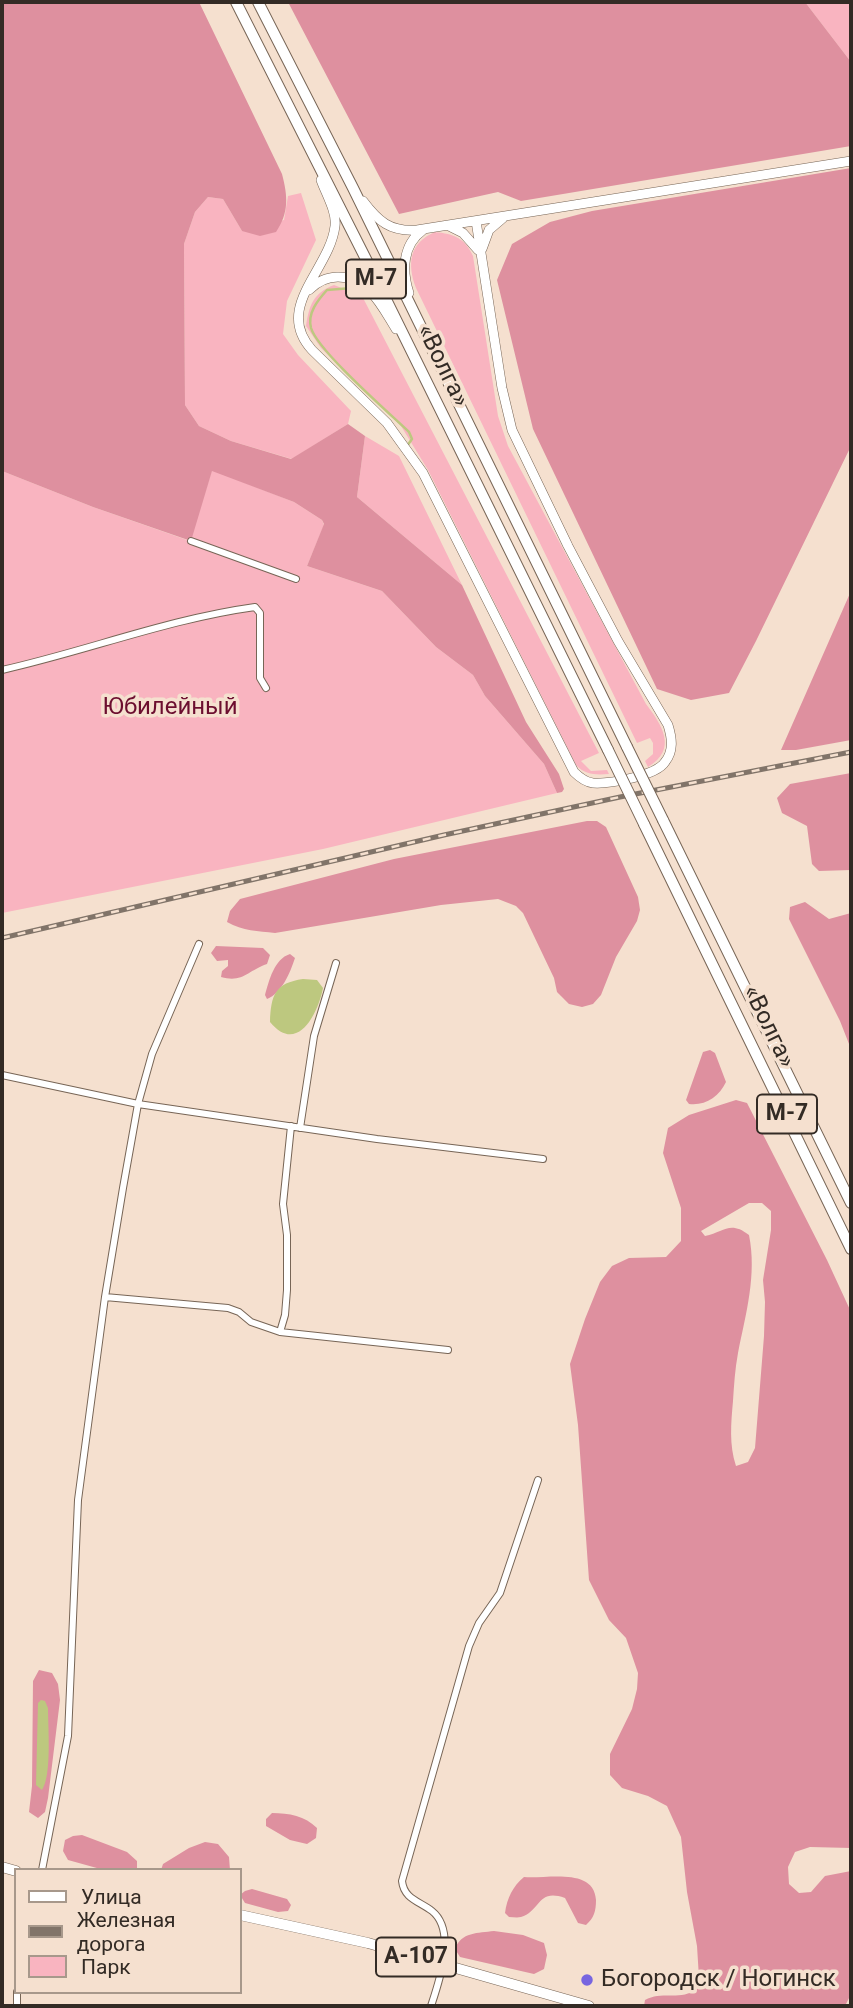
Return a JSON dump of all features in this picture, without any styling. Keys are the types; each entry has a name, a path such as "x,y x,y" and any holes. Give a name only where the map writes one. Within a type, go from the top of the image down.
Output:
{"highway":[{"name":"«Волга»","path":"236,2 608,750 851,1249"},
{"name":"«Волга»","path":"258,2 353,188 851,1203"}],"main road":[{"path":"306,139 335,218 330,244 303,297 298,316 302,337 395,432 424,473 574,772 594,783 649,773 662,766 669,756 671,740 668,725 618,641 568,547 512,430 502,388 476,220"},
{"path":"353,188 374,216 387,227 403,230 510,216 851,161"},
{"path":"481,258 489,230 498,221 510,216"},
{"path":"444,226 455,229 471,240 481,258"},
{"path":"416,318 406,283 406,255 414,238 428,228"},
{"path":"303,297 317,282 335,277 364,285 377,298 416,361"},
{"name":"А-107","path":"242,1915 357,1940 589,2006"}],"street":[{"path":"191,541 296,579"},
{"path":"2,670 37,663 150,629 255,607 260,613 260,678 266,688"},
{"path":"42,1868 68,1736 78,1500 105,1297 138,1104 152,1054 200,944"},
{"path":"300,1128 314,1036 336,963"},
{"path":"2,1075 138,1104 543,1159"},
{"path":"280,1332 285,1315 287,1290 287,1236 283,1204 291,1126"},
{"path":"105,1297 228,1308 258,1325 280,1332 448,1350"},
{"path":"431,2006 445,1950 438,1918 408,1896 403,1890 402,1881 469,1646 479,1623 500,1592 538,1480"}],"green space":[{"path":"805,2 851,2 851,62"},
{"path":"301,193 316,240 287,301 283,334 298,355 351,411 348,424 292,459 231,441 199,426 185,405 184,244 195,212 208,197 223,199 242,231 284,220 288,196"},
{"path":"435,232 458,238 473,256 498,416 508,446 646,704 662,728 665,745 663,753 648,767 645,761 653,754 653,743 650,738 637,743 416,288 412,255 420,242"},
{"path":"334,285 362,296 599,753 581,761 591,771 607,770 609,774 591,774 576,765 428,470 401,426 321,348 306,326 313,301 321,292"},
{"path":"365,436 399,456 462,585 357,497"},
{"name":"Юбилейный","path":"212,470 294,502 322,520 324,525 307,566 382,591 436,647 473,675 485,696 544,764 557,793 323,849 2,913 2,471 190,541"}],"shaded area":[{"path":"2,2 199,2 282,174 286,204 276,232 260,236 242,231 223,199 208,197 195,212 184,244 185,405 199,426 231,441 291,459 348,424 365,436 357,497 462,585 526,722 559,774 564,789 562,792 557,793 544,764 485,696 473,675 436,647 382,591 307,566 324,524 294,502 212,471 191,541 93,507 2,471"},
{"path":"288,2 805,2 851,62 851,146 521,201 498,192 399,214"},
{"path":"851,168 851,446 729,693 691,700 657,689 533,429 497,280 512,244 550,222 592,211"},
{"path":"851,591 851,740 796,750 781,750"},
{"path":"851,773 851,870 819,871 812,864 807,826 782,813 777,798 790,784"},
{"path":"597,821 606,827 638,897 640,910 637,921 616,957 601,995 593,1004 582,1007 569,1004 557,992 554,978 523,913 516,906 498,899 441,905 275,933 245,929 227,922 230,911 240,899 394,859"},
{"path":"805,902 829,919 851,913 851,1049 840,1021 789,919 790,907"},
{"path":"216,946 263,948 270,955 267,964 240,977 221,977 222,971 228,966 228,960 217,961 211,953"},
{"path":"290,954 295,958 288,976 277,992 267,999 265,995 273,971 284,957"},
{"path":"303,979 317,980 323,988 316,1009 305,1027 297,1033 280,1031 270,1022 273,998 281,987"},
{"path":"710,1050 715,1053 726,1082 720,1092 711,1099 701,1104 689,1104 686,1100 703,1052"},
{"path":"736,1100 747,1103 851,1312 851,1848 810,1847 795,1852 788,1867 789,1884 799,1893 811,1892 825,1876 851,1871 851,1994 845,2006 644,2006 645,2000 651,1997 682,1995 694,1991 699,1978 697,1946 681,1837 667,1806 648,1796 622,1788 610,1775 610,1754 632,1709 638,1673 626,1638 609,1620 589,1580 578,1425 570,1364 600,1282 612,1266 629,1258 666,1257 681,1241 681,1208 663,1153 668,1128 689,1115","holes":["749,1203 762,1203 771,1211 771,1230 763,1280 764,1336 755,1448 748,1462 736,1466 731,1442 732,1417 736,1365 751,1279 749,1235 737,1228 727,1228 705,1236 701,1231"]},
{"path":"39,1670 52,1673 58,1684 60,1700 48,1798 45,1812 38,1818 29,1812 32,1786 33,1681"},
{"path":"45,1701 48,1708 49,1738 47,1774 42,1790 36,1785 38,1703"},
{"path":"272,1813 302,1818 317,1828 316,1838 307,1844 290,1840 266,1826 266,1819"},
{"path":"82,1835 127,1852 137,1861 137,1868 97,1868 68,1860 63,1851 65,1840"},
{"path":"205,1842 218,1844 229,1857 230,1868 162,1868 163,1864 189,1848"},
{"path":"524,1877 568,1877 587,1883 596,1900 593,1917 586,1925 578,1923 565,1898 549,1896 527,1914 509,1917 505,1913 509,1897"},
{"path":"252,1889 287,1899 291,1905 288,1911 278,1912 245,1903 242,1893"},
{"path":"494,1931 523,1935 544,1943 547,1955 544,1969 534,1974 460,1957 455,1949 466,1936"}],"waterway":[{"path":"352,288 327,290 312,312 311,328 340,366 409,432 412,439 407,446"}],"railway":[{"path":"2,938 444,835 851,752"}],"place":[{"name":"Богородск / Ногинск","path":"587,1980"}]}
